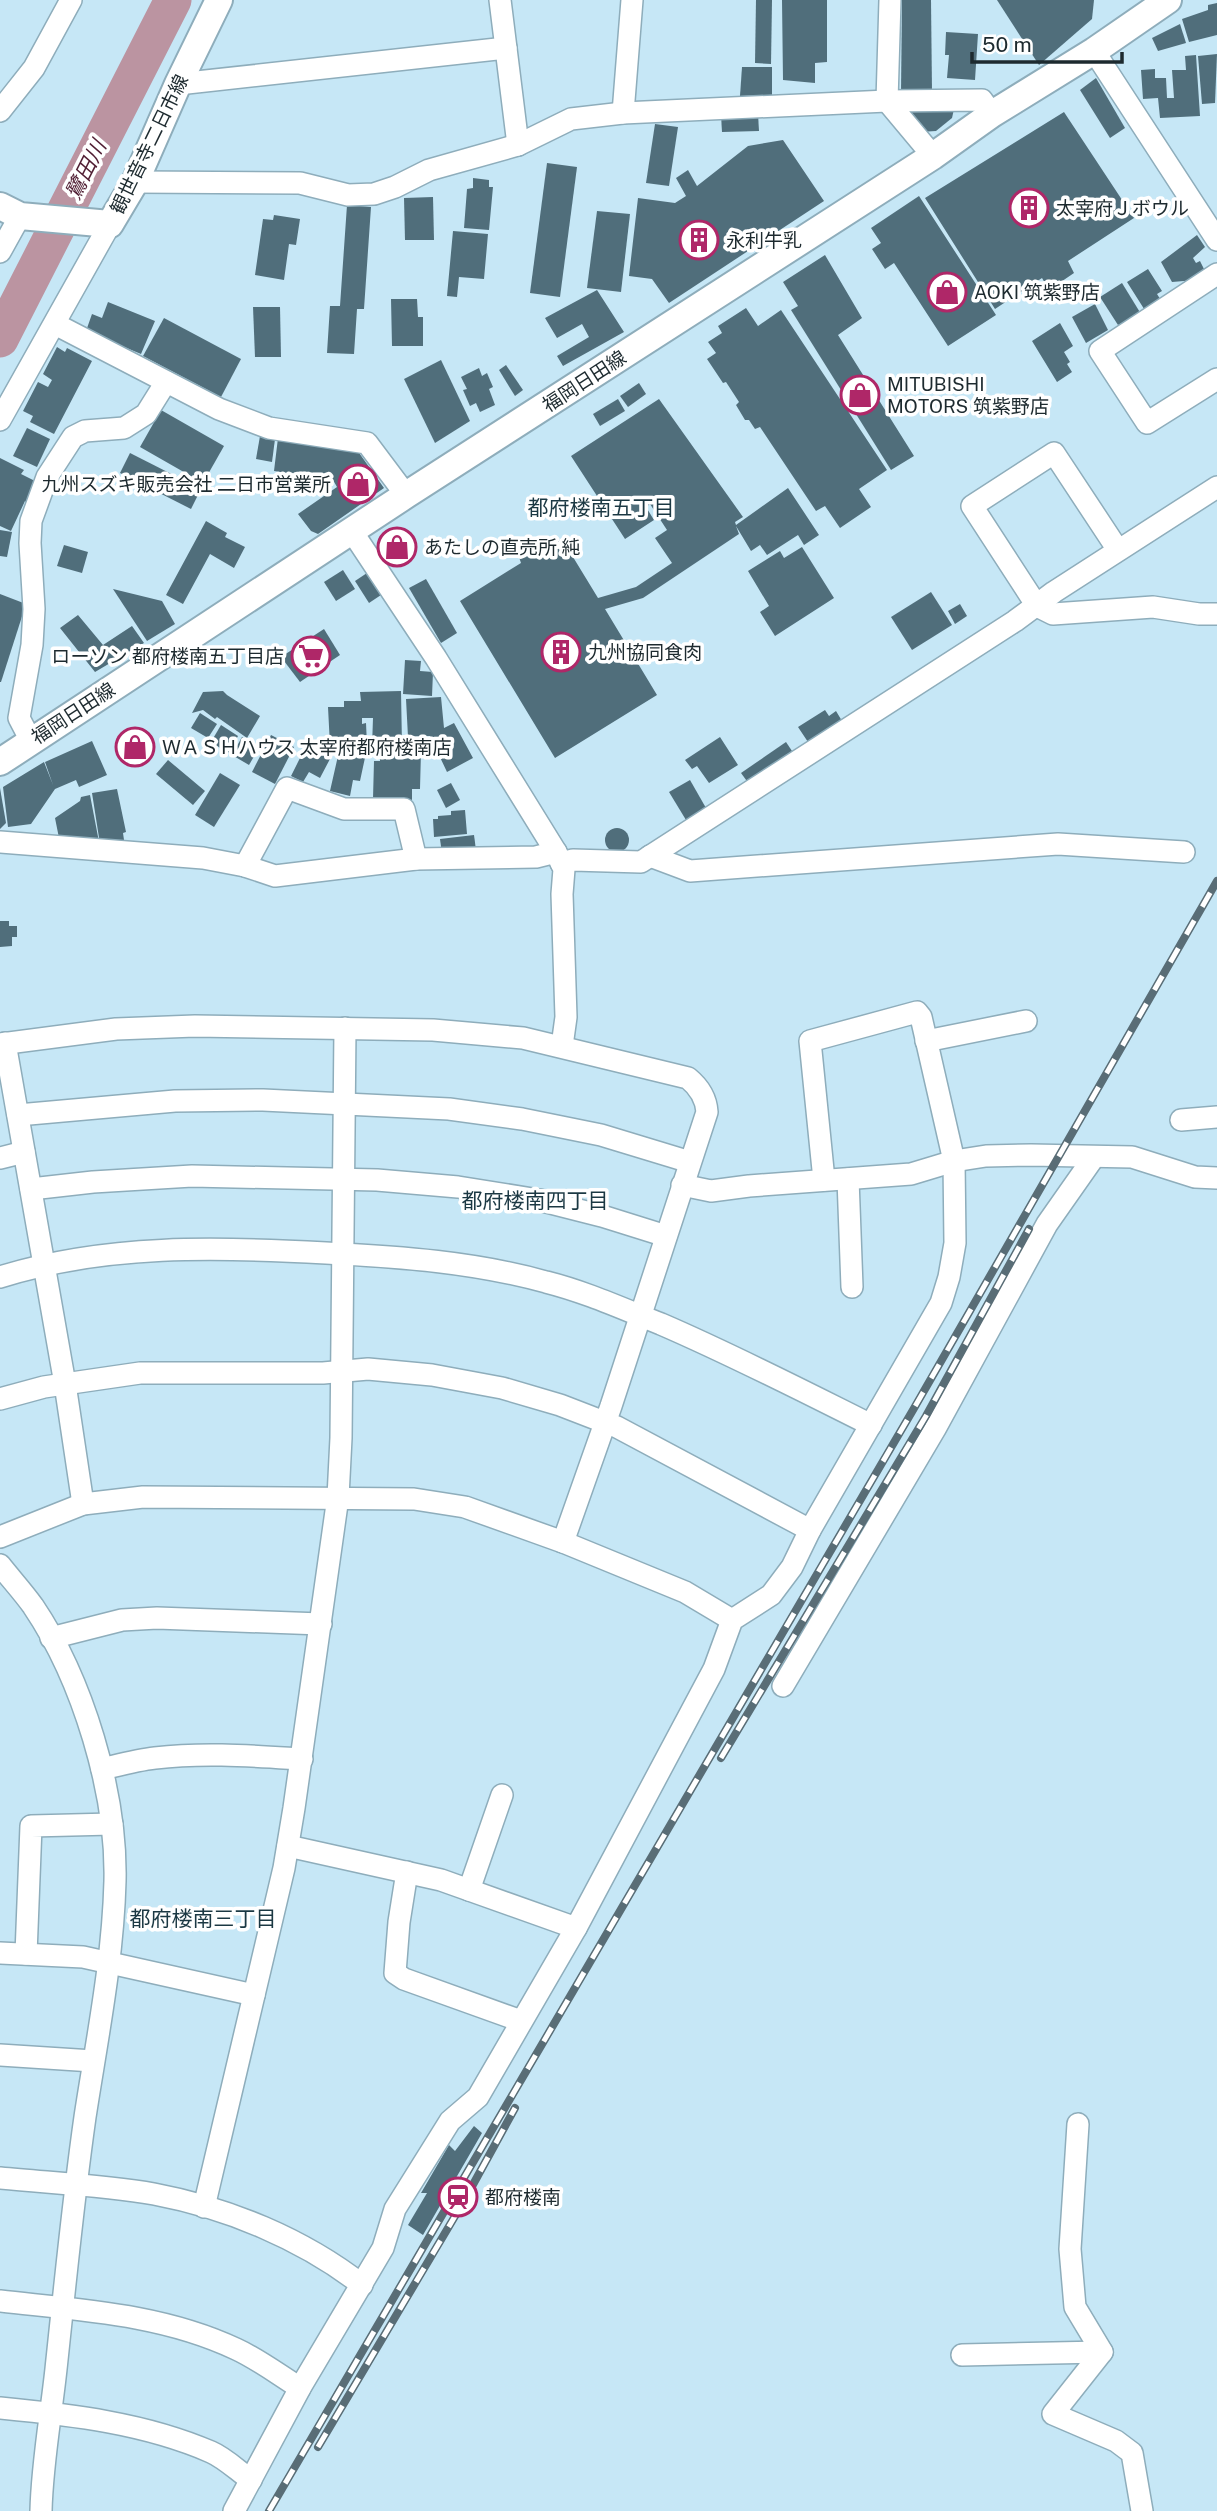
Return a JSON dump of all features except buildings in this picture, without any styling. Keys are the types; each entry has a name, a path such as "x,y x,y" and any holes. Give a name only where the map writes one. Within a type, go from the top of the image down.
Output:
{"main road":[{"name":"観世音寺二日市線","path":"10,211 105,223 135,182 219,0"},
{"name":"福岡日田線","path":"0,762 351,530 933,156 992,114 1094,51 1168,0"}],"street":[{"path":"0,111 34,68 71,0"},
{"path":"500,0 518,145"},
{"path":"623,113 632,0"},
{"path":"890,0 887,101 933,156"},
{"path":"178,84 506,48"},
{"path":"1094,51 1217,240"},
{"path":"135,182 300,183 348,195 374,194 429,170 518,145 571,119 623,113 887,101 982,100 992,114"},
{"path":"0,252 10,211"},
{"path":"0,420 55,324 105,223"},
{"path":"1217,274 1100,351 1147,424 1217,379"},
{"path":"55,324 219,409 270,428 367,443 406,495"},
{"path":"31,741 19,718 32,645 34,609 31,520 47,477 73,437 85,431 124,428 146,414 166,382"},
{"path":"1118,550 1054,453 972,506 1037,606 1053,614 1153,607 1217,614"},
{"path":"0,842 203,858 245,866 275,876 416,859 536,857 641,862 1217,487"},
{"path":"351,530 436,658 564,869 562,894 566,1017 562,1046"},
{"path":"245,866 287,788 344,809 404,809 416,859"},
{"path":"650,856 691,871 1058,844 1184,852"},
{"path":"234,2511 300,2388 383,2248 395,2209 450,2121 478,2097 576,1928 714,1669 732,1620 771,1595 792,1567 810,1530 941,1303 955,1243 954,1161 921,1017 917,1013 810,1041 824,1180"},
{"path":"926,1041 1026,1021"},
{"path":"83,1504 65,1384 3,1044 116,1029 195,1026 433,1030 523,1038 688,1078 697,1086 706,1104 707,1112 606,1422 563,1542"},
{"path":"204,2207 288,1846 338,1497 342,1370 345,1028"},
{"path":"18,1115 176,1101 263,1100 449,1109 522,1119 600,1135 690,1162"},
{"path":"1181,1120 1217,1117"},
{"path":"0,1158 24,1152"},
{"path":"682,1185 711,1191 911,1174 954,1161 986,1156 1132,1157 1195,1177 1217,1178"},
{"path":"783,1686 935,1429 1047,1224 1094,1157"},
{"path":"31,1189 192,1176 344,1179 458,1187 539,1200 666,1236"},
{"path":"848,1179 852,1287"},
{"path":"0,1277 44,1266 132,1253 213,1248 417,1258 472,1265 547,1282 640,1316 734,1356 871,1425"},
{"path":"0,1399 65,1384 140,1373 323,1373 368,1369 432,1375 502,1388 606,1422 810,1530"},
{"path":"0,1537 83,1504 143,1497 414,1499 465,1507 563,1542 685,1592 732,1620"},
{"path":"0,1565 33,1606 76,1690 102,1769 112,1824 115,1879 113,1927 76,2185 41,2511"},
{"path":"51,1639 95,1625 134,1619 321,1624"},
{"path":"102,1769 155,1758 191,1755 302,1759"},
{"path":"469,1890 502,1795"},
{"path":"26,1954 31,1826 112,1824"},
{"path":"288,1846 441,1880 576,1928"},
{"path":"407,1872 399,1922 396,1972 404,1979 521,2021"},
{"path":"0,1953 83,1957 254,1995"},
{"path":"0,2055 93,2061"},
{"path":"1078,2124 1070,2249 1076,2307 1102,2352"},
{"path":"0,2178 154,2194 204,2207 268,2229 334,2263 362,2285"},
{"path":"0,2301 140,2318 173,2325 238,2349 300,2388"},
{"path":"962,2355 1102,2352"},
{"path":"1102,2352 1053,2414 1116,2441 1132,2454 1142,2511"},
{"path":"0,2407 98,2419 153,2432 213,2453 251,2480"}],"waterway":[{"name":"鷺田川","path":"0,339 173,0"}],"railway":[{"path":"269,2511 913,1410 1217,881"},
{"path":"721,1758 926,1416 1029,1229"},
{"path":"318,2447 464,2201 515,2108"}],"place":[{"name":"太宰府Ｊボウル","path":"1029,208"},
{"name":"永利牛乳","path":"699,240"},
{"name":"AOKI 筑紫野店","path":"947,292"},
{"name":"MITUBISHI MOTORS 筑紫野店","path":"860,395"},
{"name":"九州スズキ販売会社 二日市営業所","path":"358,484"},
{"name":"あたしの直売所 純","path":"397,547"},
{"name":"九州協同食肉","path":"561,652"},
{"name":"ローソン 都府楼南五丁目店","path":"311,656"},
{"name":"ＷＡＳＨハウス 太宰府都府楼南店","path":"135,747"},
{"name":"都府楼南","path":"458,2197"}],"district":[{"name":"都府楼南五丁目","path":"601,508"},
{"name":"都府楼南四丁目","path":"535,1201"},
{"name":"都府楼南三丁目","path":"203,1919"}]}
